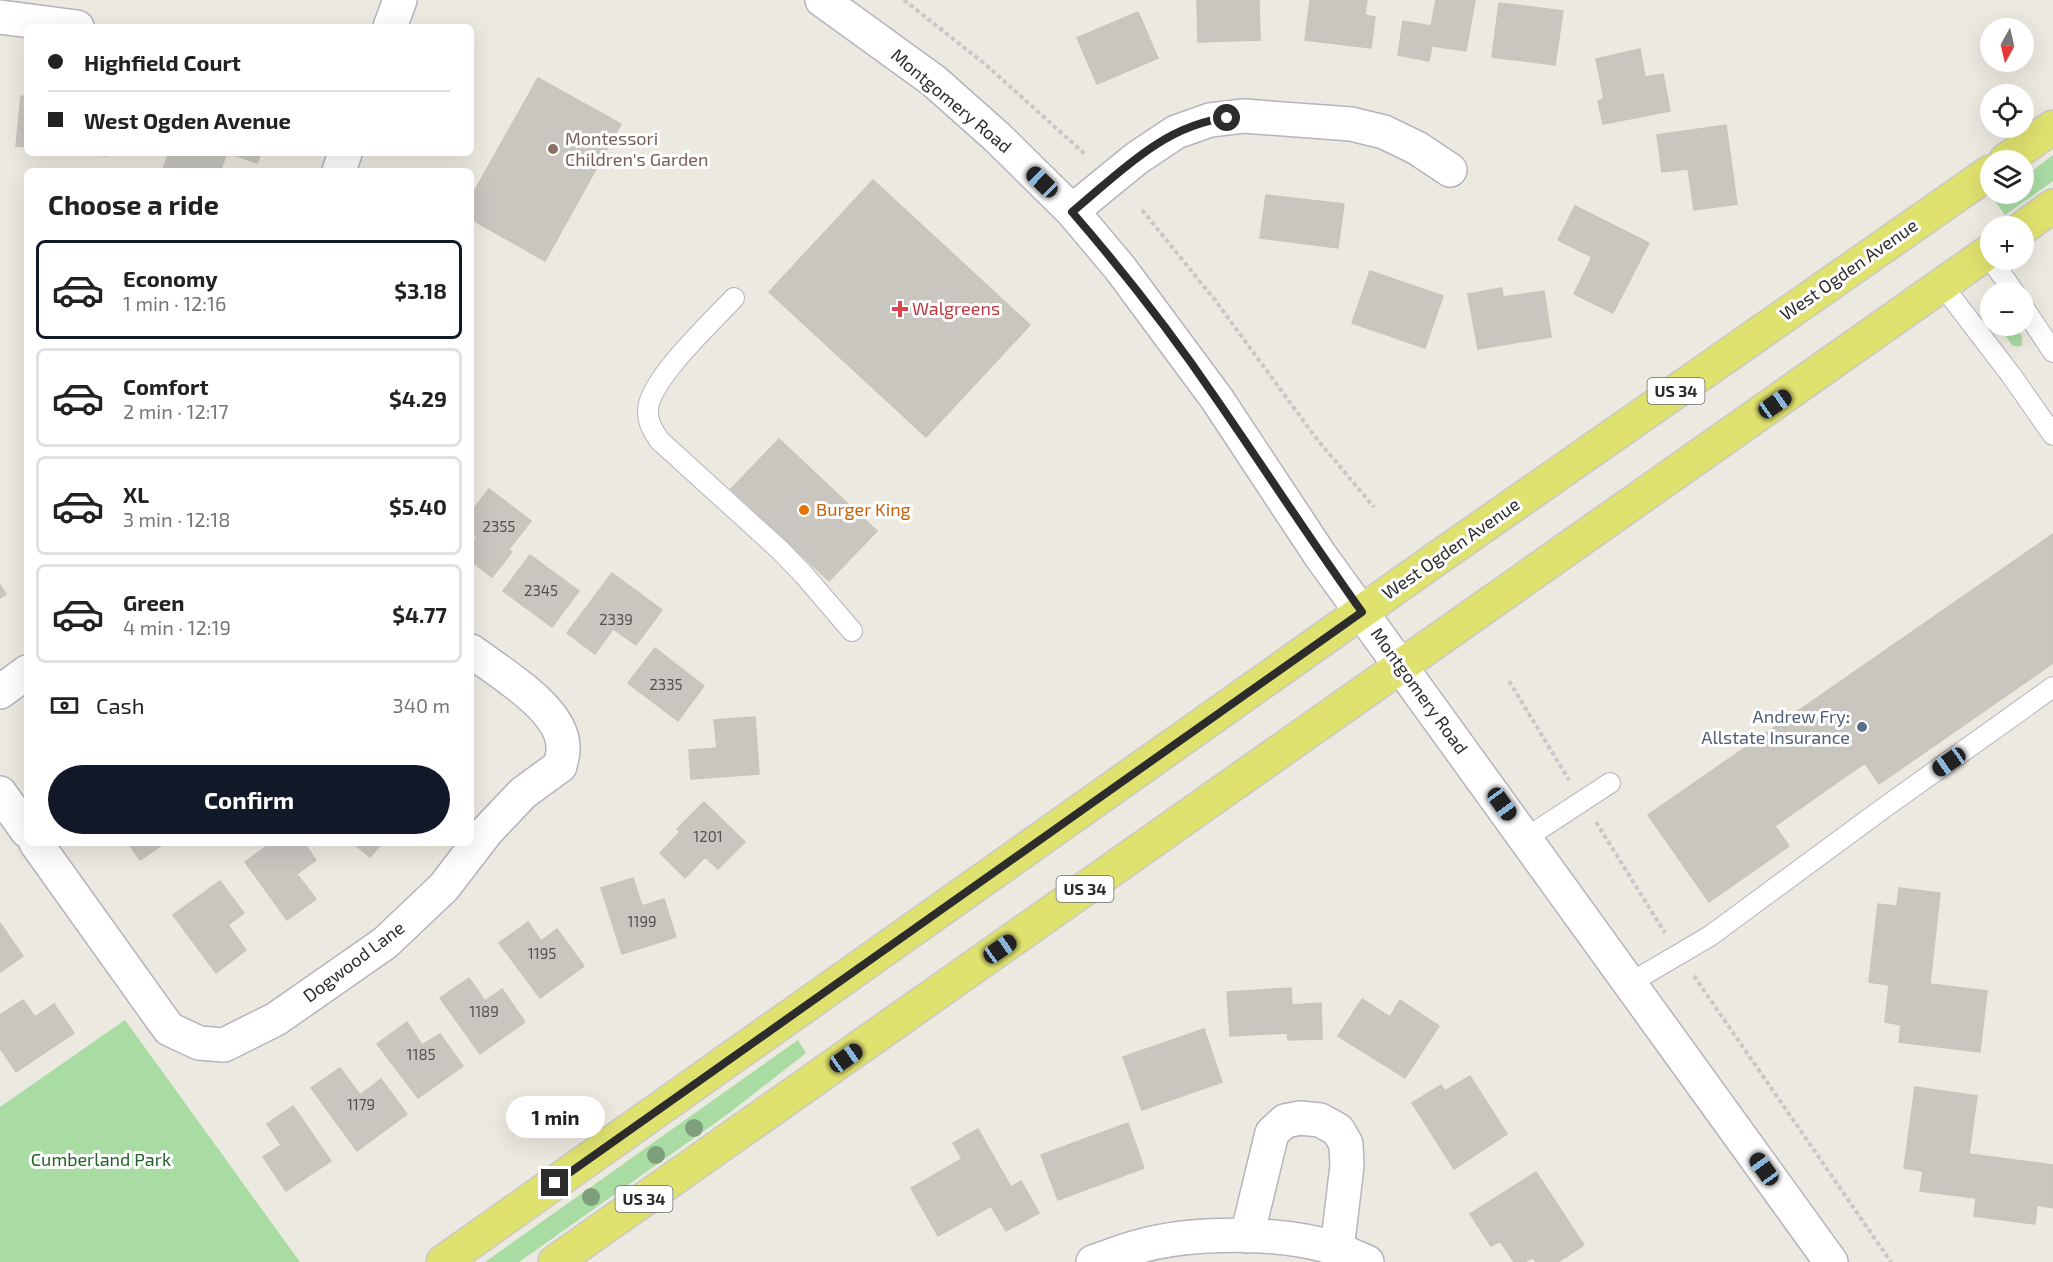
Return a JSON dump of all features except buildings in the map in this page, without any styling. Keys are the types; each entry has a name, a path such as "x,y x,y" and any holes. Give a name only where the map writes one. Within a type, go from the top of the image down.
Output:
{"main road":[{"path":"2020,150 2053,127"},
{"name":"West Ogden Avenue","path":"443,1262 1362,612 1980,179"},
{"path":"2034,220 2053,206"},
{"name":"US 34","path":"555,1262 1401,665 1980,262"}],"street":[{"path":"391,24 400,0"},
{"name":"Montgomery Road","path":"822,0 934,81 997,137 1072,212 1120,268 1217,399 1320,555 1831,1262"},
{"path":"0,17 54,24"},
{"path":"1072,212 1137,158 1176,132 1210,120 1244,116 1351,124 1392,136 1417,148 1450,170"},
{"name":"Dogwood Lane","path":"38,846 169,1029 199,1043 224,1045 240,1038 276,1019 385,943 444,887 487,831 523,793 560,766 564,747 557,725 533,698 474,653"},
{"path":"0,692 24,674"},
{"path":"0,793 24,827"},
{"path":"1247,1236 1272,1133 1285,1121 1300,1118 1320,1120 1338,1130 1346,1144 1347,1166 1337,1249"},
{"path":"1093,1262 1138,1246 1190,1237 1247,1236 1291,1239 1337,1249 1367,1262"}],"lane":[{"path":"1943,286 2053,435"},
{"path":"734,298 669,369 653,392 648,409 649,425 658,440 804,575 852,631"},
{"path":"2034,323 2053,352"},
{"path":"1630,983 1710,936 2053,687"},
{"path":"1526,838 1610,783"}],"path":[{"path":"904,0 985,64 1093,162"},
{"path":"1142,210 1215,300 1316,438 1374,507"},
{"path":"1509,681 1569,781"},
{"path":"1591,814 1667,936"},
{"path":"1690,971 1891,1262"}],"green space":[{"path":"2053,155 2053,181 2034,194 2034,169"},
{"path":"1997,204 2021,204 2005,215"},
{"path":"2006,336 2022,336 2022,345 2019,347 2012,345"},
{"name":"Cumberland Park","path":"125,1020 300,1262 0,1262 0,1107"},
{"path":"798,1040 806,1053 728,1114 519,1262 485,1262"}],"place":[{"name":"Montessori Children's Garden","path":"553,149"},
{"name":"Walgreens","path":"900,309"},
{"name":"Burger King","path":"804,510"},
{"name":"Andrew Fry: Allstate Insurance","path":"1862,727"}],"route":[{"path":"555,1183 1362,612 1320,555 1217,399 1120,268 1072,212 1137,158 1176,132 1210,120 1227,118"}]}
